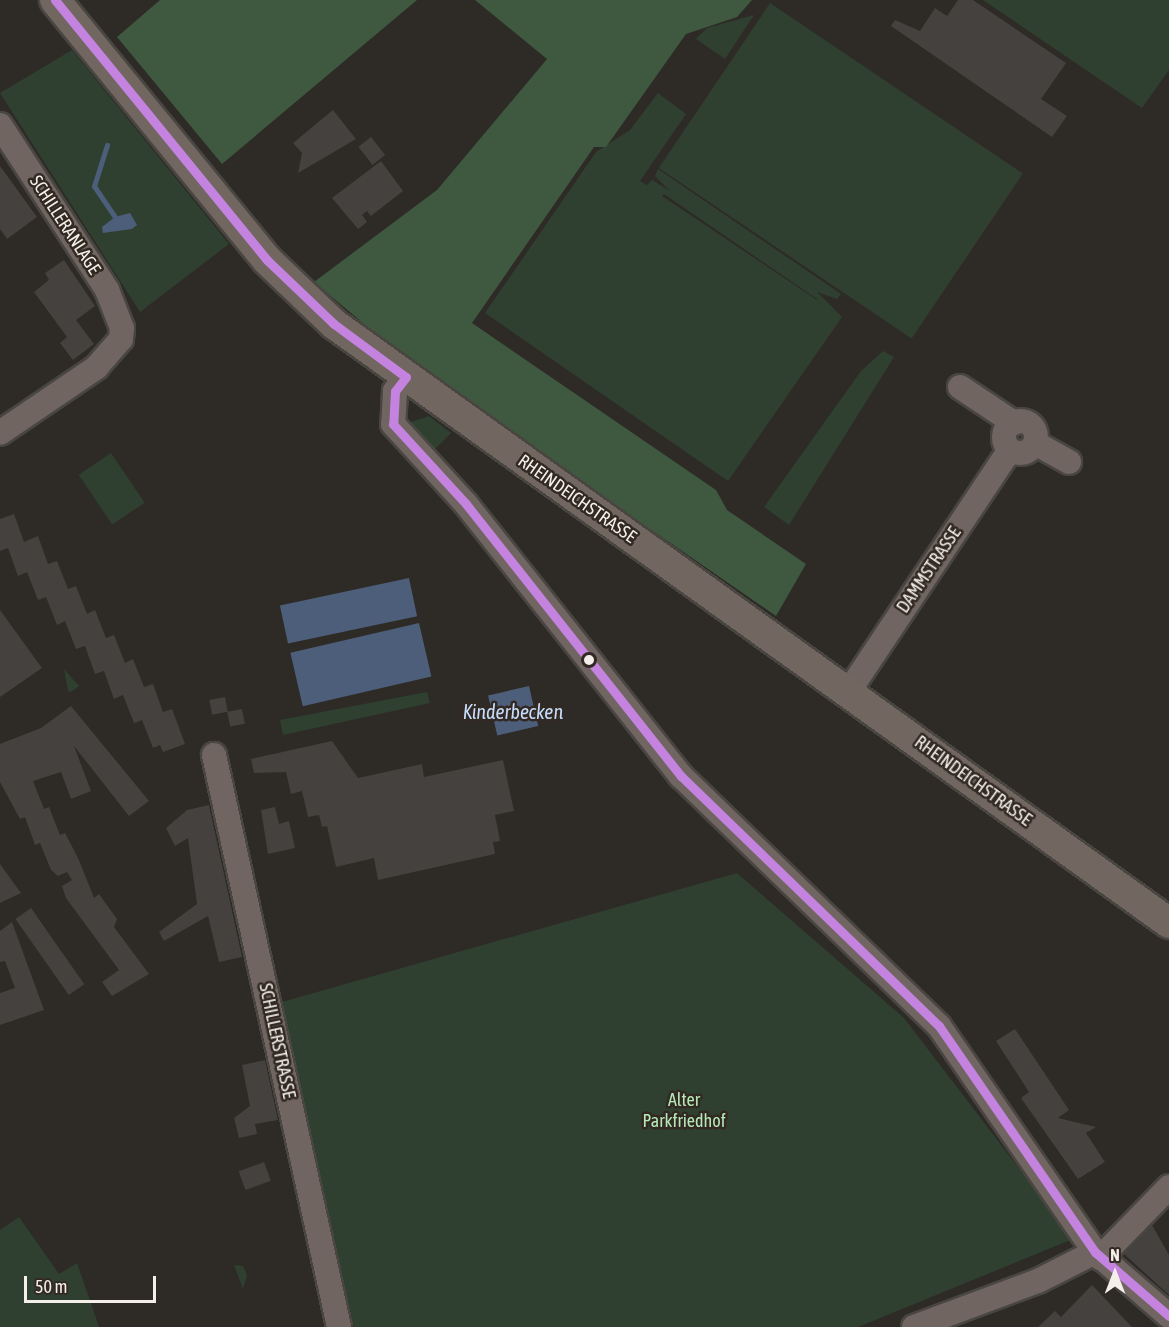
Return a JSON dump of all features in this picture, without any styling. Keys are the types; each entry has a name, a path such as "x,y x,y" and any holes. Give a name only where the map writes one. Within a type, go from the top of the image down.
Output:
{"main road":[{"name":"RHEINDEICHSTRASSE","path":"55,0 267,260 334,324 849,691 1169,923"}],"street":[{"name":"SCHILLERANLAGE","path":"0,125 107,290 122,328 121,339 97,367 0,433"},
{"path":"406,377 395,392 393,424 465,504 681,776 939,1026 1097,1255 1169,1316"},
{"path":"960,387 1026,425 1069,462"},
{"name":"DAMMSTRASSE","path":"849,691 1010,450 1027,452 1026,425"},
{"name":"SCHILLERSTRASSE","path":"214,755 339,1327"},
{"path":"914,1327 1038,1281 1097,1255 1169,1187"}],"green space":[{"path":"160,0 417,0 222,164 117,37"},
{"path":"475,0 752,0 737,17 686,34 606,147 594,147 472,323 716,490 727,510 806,564 776,616 413,365 314,282 437,190 547,59"},
{"path":"983,0 1169,0 1169,70 1142,108"},
{"path":"770,3 1023,174 912,339 659,168"},
{"path":"754,15 725,59 696,39 707,28"},
{"path":"72,50 229,244 140,312 0,93"},
{"path":"658,93 686,114 640,181 647,185 652,180 670,191 655,176 658,169 841,294 837,299 817,292 842,317 728,481 485,313 596,152 630,130","holes":["664,194 817,300 662,196"]},
{"path":"883,351 894,357 789,525 764,507 861,371"},
{"path":"429,416 451,433 433,451 408,423"},
{"path":"111,453 145,503 112,525 79,475"},
{"path":"64,669 79,686 71,692 68,691"},
{"path":"427,692 430,703 283,735 280,720"},
{"name":"Alter Parkfriedhof","path":"737,873 904,1018 1073,1239 858,1327 354,1327 275,1004"},
{"path":"19,1217 59,1274 77,1263 99,1327 0,1327 0,1230"},
{"path":"234,1265 243,1266 247,1275 243,1289"}],"water":[{"path":"130,213 137,225 132,229 103,233 102,227 115,217"},
{"path":"409,578 417,616 288,644 280,605"},
{"path":"419,623 431,677 303,706 290,653"},
{"name":"Kinderbecken","path":"529,686 538,726 497,735 488,695"}],"building":[{"path":"958,0 973,0 1066,63 1041,99 1067,116 1052,137 891,26 895,20 920,31 935,8 947,16"},
{"path":"333,110 356,139 298,173 302,153 293,143"},
{"path":"371,137 385,155 373,165 358,147"},
{"path":"381,161 403,191 371,216 367,211 362,215 367,222 358,229 332,198"},
{"path":"0,166 37,217 7,239 0,229"},
{"path":"64,260 95,306 76,320 94,344 73,360 60,343 67,337 34,292 49,280 45,273"},
{"path":"14,514 24,542 38,536 48,564 57,561 68,589 76,586 87,614 95,610 106,638 114,635 125,663 133,659 144,687 153,684 163,712 172,709 185,744 163,752 160,745 153,748 142,720 134,723 123,695 114,699 104,671 95,674 85,646 76,649 65,621 57,625 46,597 38,600 27,572 18,576 8,548 0,551 0,519"},
{"path":"0,610 42,668 0,697"},
{"path":"225,697 228,712 212,715 209,700"},
{"path":"71,706 149,801 129,816 74,746 91,791 71,799 61,772 33,781 44,809 49,807 60,835 65,833 94,898 99,894 117,919 114,927 149,974 112,996 102,982 119,970 66,898 62,886 72,880 67,872 58,876 51,870 40,843 35,845 25,817 20,819 0,782 0,744 41,728"},
{"path":"242,709 245,724 230,727 227,712"},
{"path":"332,741 358,778 422,764 424,777 503,760 514,811 495,815 500,841 493,842 495,854 378,880 374,858 336,867 327,826 322,827 319,815 308,817 302,791 291,794 286,772 254,773 251,759"},
{"path":"209,805 242,957 219,962 208,916 164,941 159,932 197,904 188,838 175,846 166,828 187,810"},
{"path":"275,807 279,824 289,821 295,848 268,854 261,810"},
{"path":"0,864 21,893 0,903"},
{"path":"31,908 84,984 69,995 15,919"},
{"path":"12,922 44,1010 0,1025 0,993 15,988 5,961 0,962 0,931"},
{"path":"1015,1029 1069,1110 1058,1118 1096,1127 1086,1133 1105,1162 1078,1179 1021,1098 1029,1092 996,1041"},
{"path":"265,1060 278,1120 255,1124 257,1134 239,1138 234,1118 250,1106 242,1065"},
{"path":"264,1162 271,1181 245,1190 239,1171"},
{"path":"1152,1225 1169,1255 1169,1295 1124,1254"},
{"path":"1092,1285 1132,1327 1038,1327 1055,1311 1061,1317"}],"waterway":[{"path":"107,145 94,186 115,217"}],"transit line":[{"path":"55,0 267,260 334,324 406,377 395,391 393,424 466,504 681,776 939,1026 1095,1252 1169,1316"}]}
